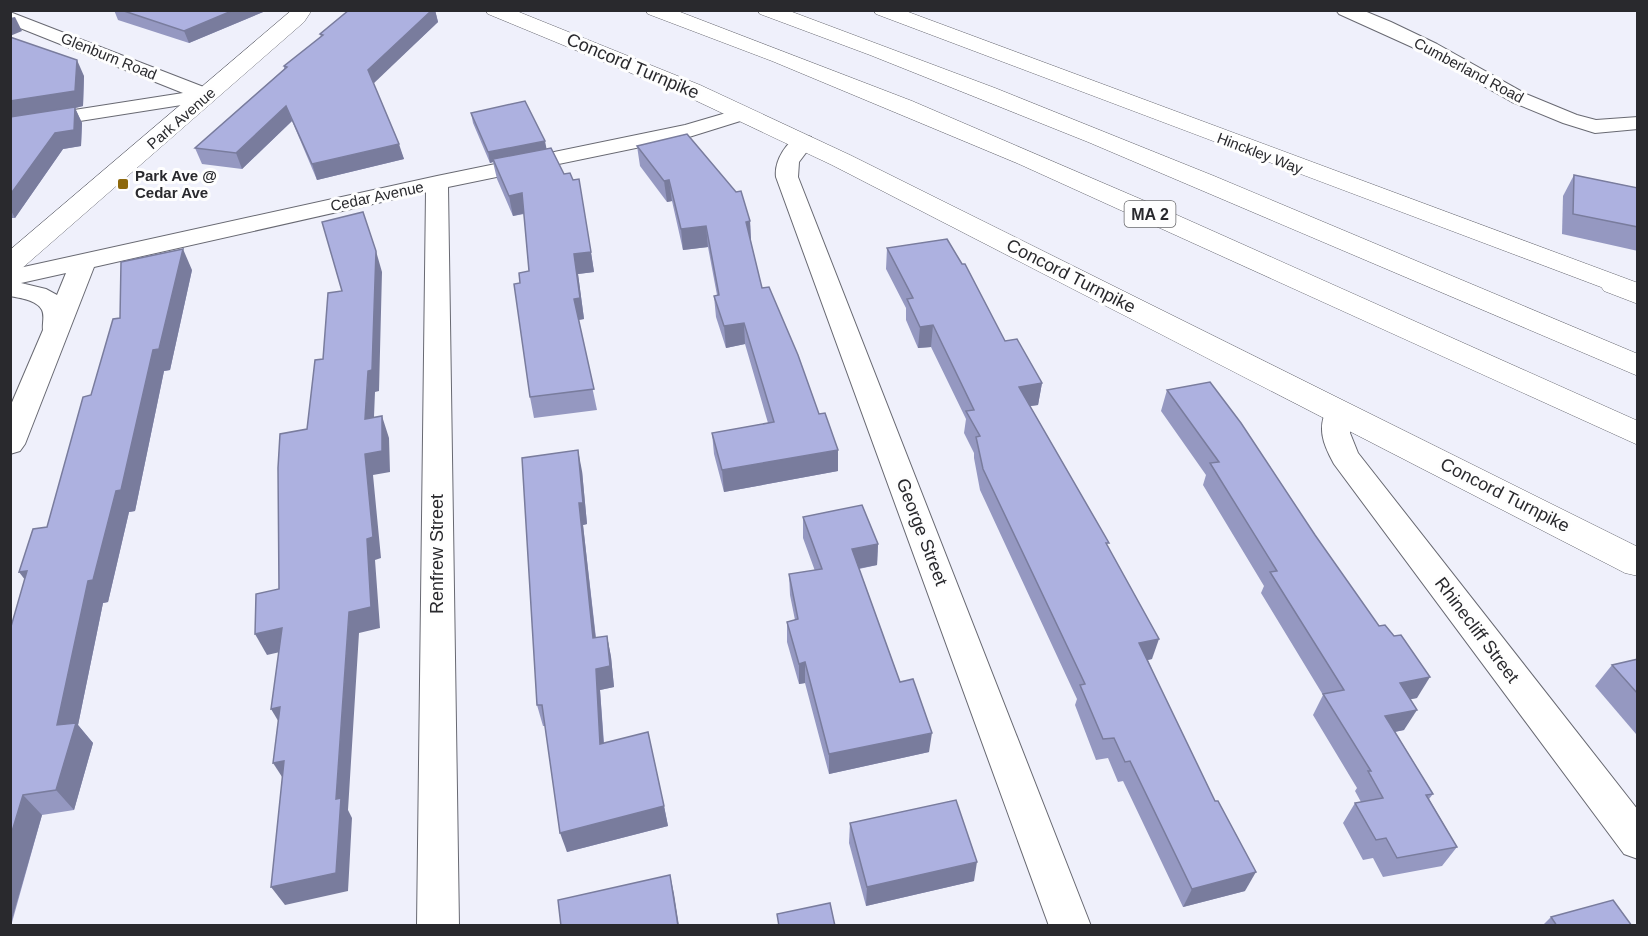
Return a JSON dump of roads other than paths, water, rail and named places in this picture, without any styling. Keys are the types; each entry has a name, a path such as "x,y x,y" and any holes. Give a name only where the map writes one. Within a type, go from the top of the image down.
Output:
{"main road":[{"name":"Concord Turnpike","path":"495,10 611,56 803,142 1638,563"},
{"name":"MA 2","path":"655,10 822,74 992,144 1638,434"},
{"path":"767,10 1093,136 1638,366"},
{"name":"Hinckley Way","path":"883,10 1630,292"},
{"name":"Park Avenue","path":"10,264 304,13"}],"street":[{"name":"Cumberland Road","path":"1345,10 1430,48 1519,98 1594,127 1638,123"},
{"name":"Glenburn Road","path":"10,17 207,95"},
{"path":"10,126 207,95"},
{"name":"Cedar Avenue","path":"10,278 437,183 689,131 743,114"},
{"name":"George Street","path":"803,142 789,159 786,171 788,177 1070,926"},
{"name":"Renfrew Street","path":"437,183 438,926"},
{"path":"10,444 84,260"},
{"path":"10,288 37,295 50,302 57,314 55,328"},
{"name":"Rhinecliff Street","path":"1339,412 1335,433 1345,457 1638,841"}],"place":[{"name":"Park Ave @ Cedar Ave","path":"123,184"}]}
